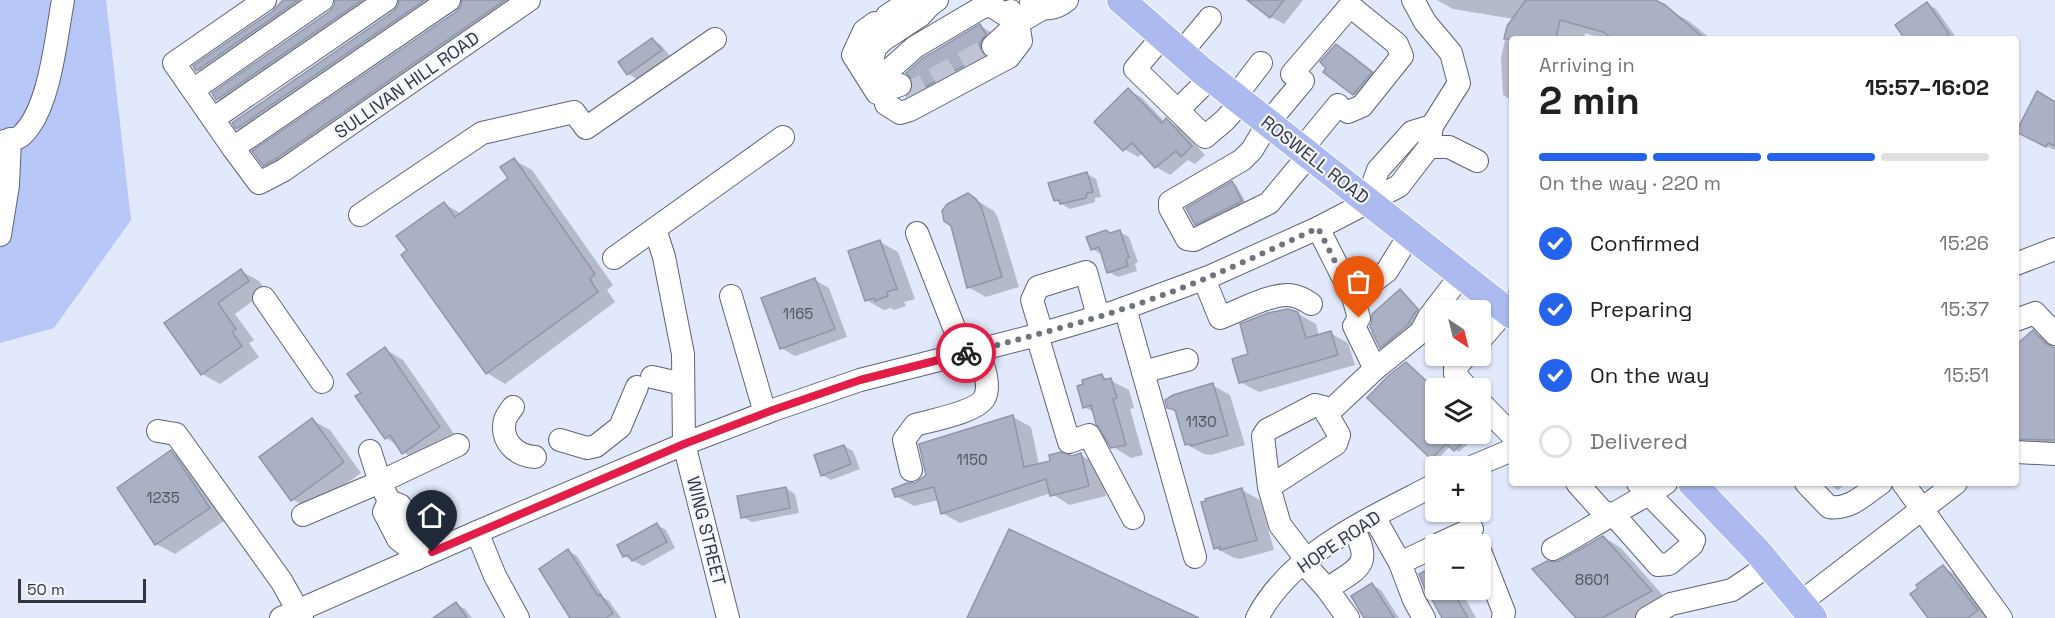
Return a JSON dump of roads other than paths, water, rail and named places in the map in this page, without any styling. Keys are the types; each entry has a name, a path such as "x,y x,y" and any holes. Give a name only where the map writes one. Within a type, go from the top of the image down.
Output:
{"main road":[{"name":"ROSWELL ROAD","path":"1121,0 1210,78 1461,275 1509,309"},
{"path":"1701,492 1769,565 1807,610"}],"street":[{"path":"0,235 8,185 5,141 20,137 36,118 43,101 63,0"},
{"path":"265,0 174,63 233,148 449,0"},
{"path":"193,90 322,0"},
{"path":"213,119 386,0"},
{"name":"SULLIVAN HILL ROAD","path":"233,148 259,183 284,170 529,0"},
{"path":"911,0 864,31 853,55 892,94 900,113 910,110 1009,57 1021,41 1018,23 1003,0"},
{"path":"867,69 875,48 883,40 914,20 938,0"},
{"path":"990,40 1018,23 1035,5 1054,8 1067,0"},
{"path":"158,431 176,434 282,582 294,616 414,554 477,532 684,444 860,380 1039,334 1125,308 1204,279 1318,228 1399,186 1431,136 1459,83 1451,53 1425,22 1413,0"},
{"path":"867,69 878,73 890,70 915,47 990,5 1018,23"},
{"path":"1350,6 1397,44 1402,56 1362,106 1343,109 1305,152 1269,203 1194,240 1186,239 1170,208 1170,202 1242,160 1252,150 1297,78 1350,6"},
{"path":"1210,18 1135,69 1205,137 1225,120 1261,63"},
{"path":"360,215 482,133 574,112 586,128 715,39"},
{"path":"1178,110 1210,78"},
{"path":"1431,136 1477,161"},
{"path":"614,258 783,137"},
{"path":"1318,228 1353,297 1359,318 1354,326 1374,369"},
{"name":"WING STREET","path":"655,229 664,257 683,354 684,444 728,618"},
{"path":"911,470 904,440 910,430 915,426 978,406 985,397 987,389 985,375 971,352 917,233"},
{"path":"1353,297 1387,271 1410,234"},
{"path":"2019,263 2055,249"},
{"path":"1098,316 1086,272 1038,287 1032,300 1069,442 1089,435 1133,518"},
{"path":"1325,411 1422,332 1429,317 1461,275"},
{"path":"1204,279 1220,318 1263,301 1287,295 1301,297 1311,304"},
{"path":"731,296 765,413"},
{"path":"264,298 322,382"},
{"path":"1125,308 1195,557"},
{"path":"1491,329 1509,311"},
{"path":"2019,319 2035,313 2055,334"},
{"path":"1143,372 1187,360"},
{"path":"560,440 587,448 596,446 620,427 645,382 683,384"},
{"path":"1269,488 1336,444 1340,435 1325,411 1315,405 1267,430 1263,436 1269,488 1280,525 1348,618"},
{"path":"513,407 504,419 505,435 512,449 524,456 535,456"},
{"path":"1491,413 1509,432"},
{"path":"303,515 385,491 458,445"},
{"path":"370,451 385,491 384,512 398,539 414,554"},
{"path":"1491,459 1509,451"},
{"path":"2019,452 2055,454"},
{"path":"1553,549 1585,532 1613,514 1651,487 1694,540 1692,545 1669,564 1658,565 1613,514 1603,512 1580,486"},
{"path":"1809,486 1829,507 1840,508 1851,504 1877,486"},
{"path":"1903,486 2001,618"},
{"path":"1807,610 1921,510 1952,486"},
{"name":"HOPE ROAD","path":"1257,618 1281,583 1305,561 1353,529 1425,490"},
{"path":"1682,528 1701,492"},
{"path":"1374,517 1400,562 1414,600 1424,618"},
{"path":"1327,589 1358,568 1364,555 1362,544 1353,529"},
{"path":"477,532 495,576 518,618"},
{"path":"1400,562 1425,551"},
{"path":"1647,618 1675,611 1732,590 1769,565"},
{"path":"1491,579 1504,612 1503,618"}],"tunnel":[{"path":"905,95 993,46"}]}
